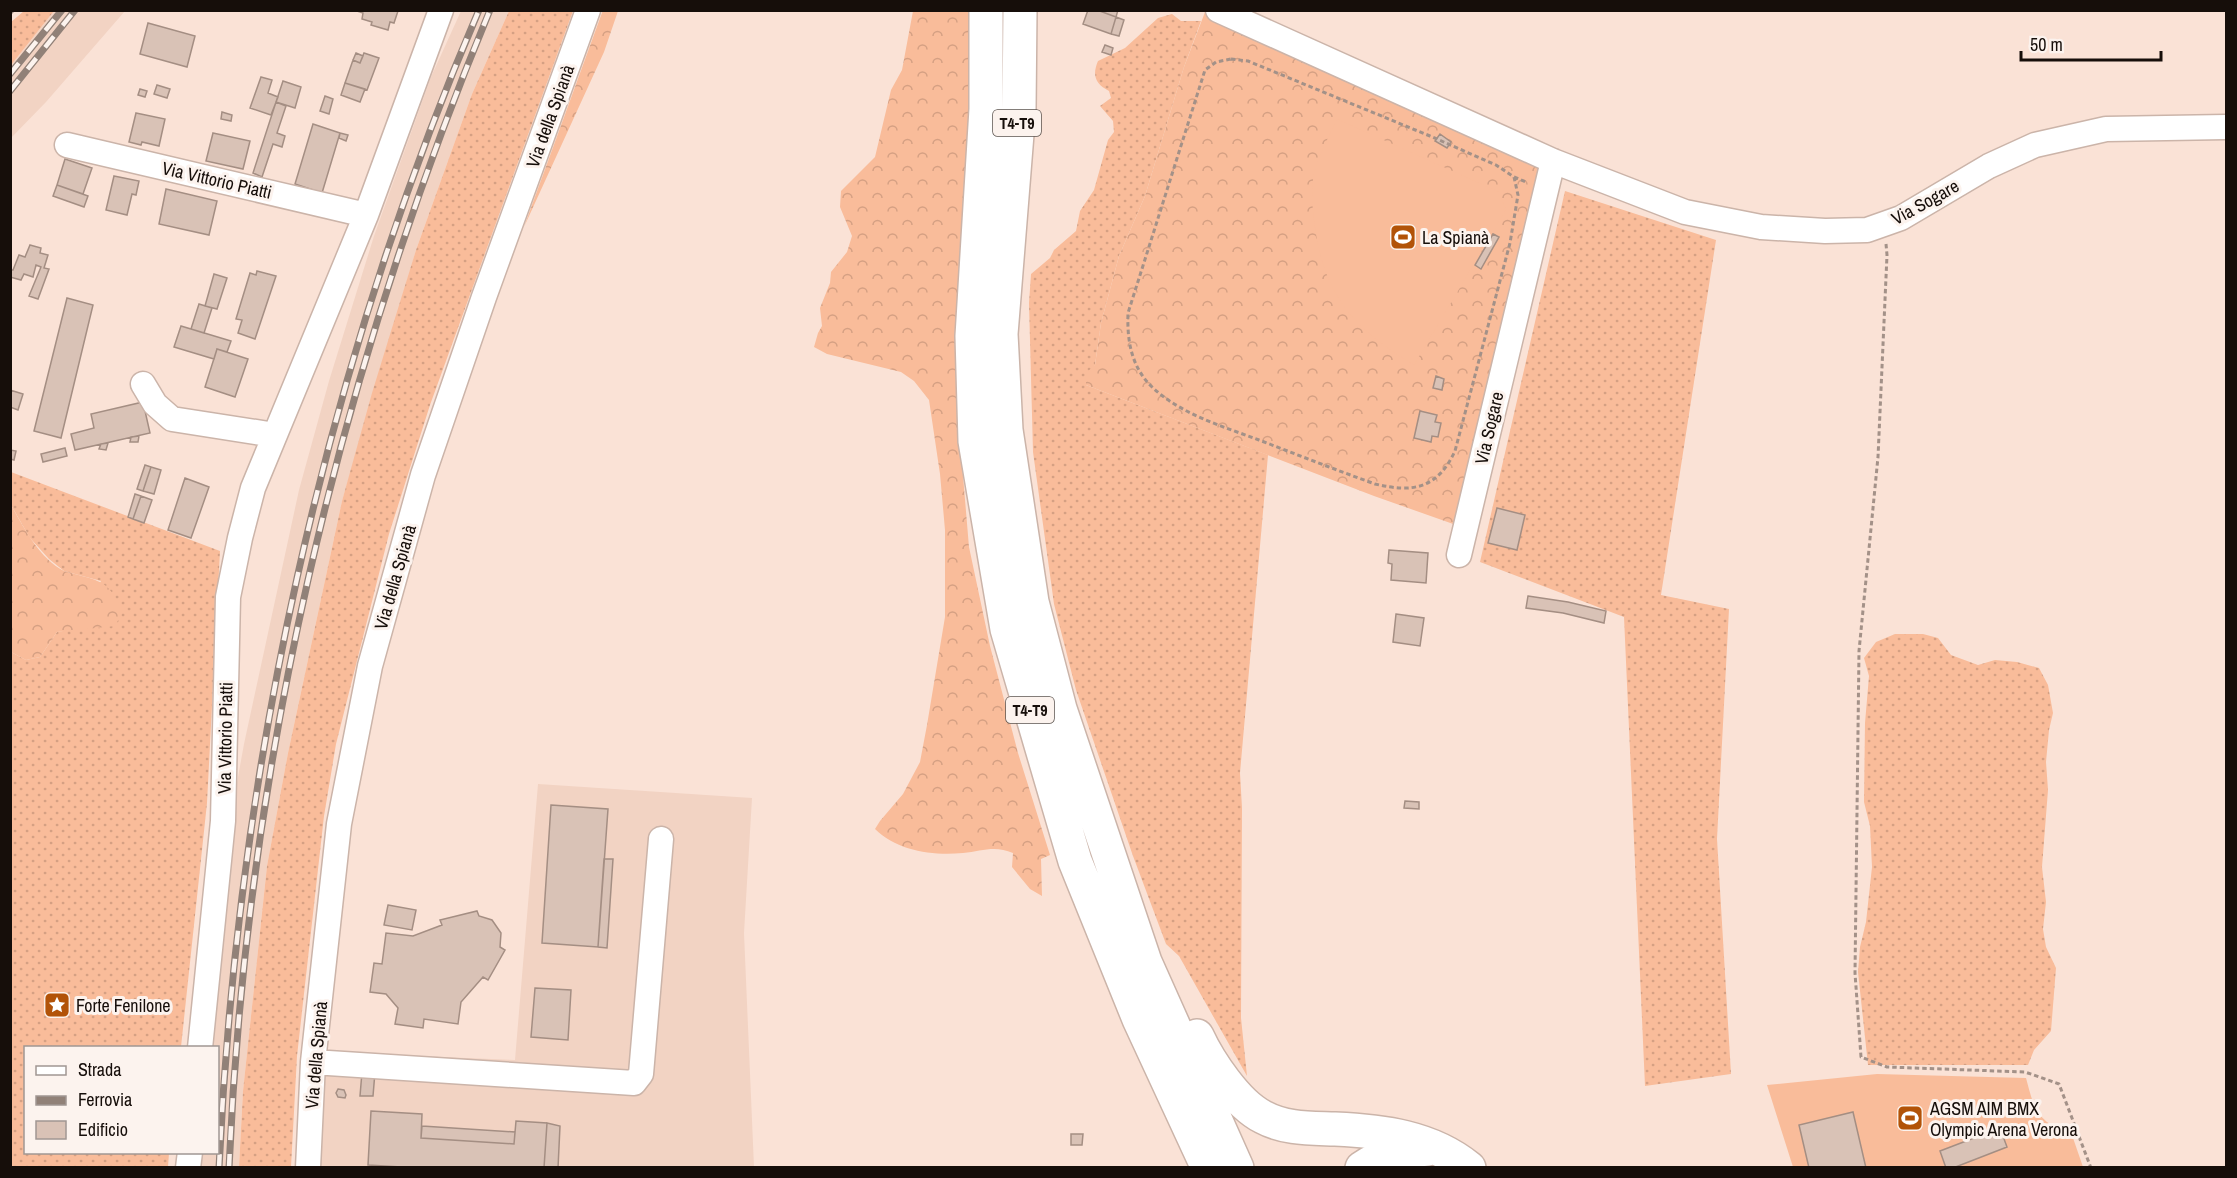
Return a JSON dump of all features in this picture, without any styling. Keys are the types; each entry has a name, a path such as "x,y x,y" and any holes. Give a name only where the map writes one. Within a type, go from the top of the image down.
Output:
{"highway":[{"name":"T4-T9","path":"987,10 981,225 972,336 975,441 1006,629 1075,861 1139,1018 1208,1167"},
{"name":"T4-T9","path":"1020,10 1019,109 1001,334 1006,430 1032,602 1060,709 1145,962 1238,1167"},
{"name":"T4-T9","path":"1060,709 1161,962 1202,1046 1231,1090 1262,1117 1290,1127 1383,1132 1439,1148 1469,1167"},
{"name":"T4-T9","path":"1139,1018 1191,1167"},
{"path":"1362,1167 1371,1161 1402,1152 1439,1148"}],"street":[{"name":"Via Vittorio Piatti","path":"200,1046 223,821 228,597 253,488 366,215 441,10"},
{"name":"Via della Spianà","path":"308,1167 313,1062 339,824 370,666 423,475 484,297 588,10"},
{"name":"Via Sogare","path":"1218,10 1553,161 1685,212 1761,227 1825,231 1867,230 1901,218 1989,166 2035,145 2106,129 2226,127"},
{"name":"Via Vittorio Piatti","path":"68,145 366,215"},
{"name":"Via Sogare","path":"1459,555 1553,161"},
{"path":"143,384 155,404 172,419 275,435"},
{"path":"313,1062 634,1083 641,1074 661,839"}],"path":[{"path":"1231,58 1248,62 1430,136 1496,165 1514,177 1518,195 1510,243 1455,451 1447,468 1433,481 1415,488 1395,489 1375,484 1205,420 1165,398 1150,385 1138,369 1127,333 1128,313 1205,70 1216,62 1231,58"},
{"path":"1883,225 1887,255 1878,457 1859,651 1855,973 1861,1057 1887,1067 2025,1072 2059,1084 2091,1167"}],"shaded area":[{"path":"54,11 125,11 46,102 11,138 11,65"},
{"path":"461,11 509,11 472,94 416,250 342,501 288,753 267,866 243,1091 239,1167 194,1168 195,1154 219,1154 219,1046 203,1046 223,860 244,744 299,490 329,381 374,236 431,77"},
{"path":"538,784 752,798 744,933 754,1167 318,1167 316,1052 515,1060"}],"green space":[{"path":"603,10 618,11 604,52 524,227"},
{"path":"24,11 54,11 11,65 11,22"},
{"path":"509,11 573,11 430,405 389,534 336,744 324,816 297,1056 291,1167 239,1167 243,1091 267,866 288,753 342,501 416,250 472,94"},
{"path":"913,11 972,11 974,45 959,400 962,464 969,547 990,646 1018,753 1050,855 1041,859 1042,896 1030,889 1012,867 1013,853 994,849 952,854 928,853 905,847 875,829 903,794 920,762 927,725 945,617 945,530 940,474 929,400 914,381 901,372 827,354 814,347 822,326 820,308 830,283 831,272 847,252 852,236 840,207 841,191 875,157 891,90 902,70"},
{"path":"1205,12 1246,35 1543,168 1456,525 1374,496 1086,385 1086,373 1095,365 1101,323 1119,256 1145,196 1184,67"},
{"path":"1172,14 1181,21 1201,21 1184,67 1145,196 1119,256 1101,323 1095,365 1086,385 1268,455 1240,773 1242,808 1241,1018 1247,1076 1179,956 1166,944 1076,690 1054,604 1033,452 1029,303 1031,274 1076,231 1080,211 1094,190 1108,140 1114,132 1113,121 1100,106 1111,98 1109,91 1096,79 1096,66 1098,61 1125,48 1158,18"},
{"name":"La Spianà","path":"1337,119 1499,192 1506,210 1414,365 1377,340 1348,312 1328,278 1321,257 1313,212 1313,181 1318,160"},
{"path":"1565,191 1716,240 1661,595 1729,609 1717,839 1731,1074 1645,1086 1624,617 1480,562"},
{"path":"11,472 220,551 207,803 181,1046 24,1046 24,1154 169,1154 168,1167 11,1167 11,652 26,660 40,657 57,632 75,629 101,581 64,571 49,559 30,538 11,505"},
{"path":"11,505 33,542 55,565 64,571 98,581 108,588 123,611 115,626 57,632 40,657 26,660 11,652"},
{"path":"1895,634 1923,634 1938,638 1951,655 1978,665 1995,660 2017,662 2039,668 2048,685 2053,713 2046,762 2048,790 2042,867 2046,902 2043,929 2046,947 2056,968 2051,1031 2034,1050 2028,1065 1868,1065 1858,972 1872,867 1870,826 1864,802 1865,723 1869,676 1864,658 1876,642"},
{"name":"AGSM AIM BMX Olympic Arena Verona","path":"1877,1074 2026,1078 2039,1114 2051,1125 2072,1135 2083,1167 1793,1167 1767,1085"}],"building":[{"path":"354,10 398,11 394,23 390,22 388,30 371,25 372,22 362,19 363,13"},
{"path":"1088,10 1097,10 1116,17 1111,34 1083,24"},
{"path":"1097,10 1118,10 1116,17"},
{"path":"1116,17 1124,20 1119,36 1111,34"},
{"path":"148,23 195,36 187,67 140,54"},
{"path":"1105,45 1113,48 1111,55 1102,52"},
{"path":"356,53 363,56 360,63 353,60"},
{"path":"364,53 379,58 367,90 345,83 353,60 360,63"},
{"path":"261,77 272,80 268,93 278,97 271,115 250,108"},
{"path":"283,81 301,87 295,108 276,102"},
{"path":"345,83 365,89 360,102 341,95"},
{"path":"157,85 170,89 167,98 154,94"},
{"path":"140,89 147,91 145,97 138,95"},
{"path":"325,96 333,99 329,114 320,111"},
{"path":"276,102 286,106 277,133 285,136 282,147 273,144 262,177 253,173"},
{"path":"222,112 232,115 231,121 221,119"},
{"path":"136,113 165,119 159,146 129,142"},
{"path":"313,124 340,133 322,193 295,184"},
{"path":"213,133 250,141 243,169 206,161"},
{"path":"340,133 348,135 346,141 339,138"},
{"path":"1440,134 1451,142 1447,148 1435,141"},
{"path":"65,159 92,168 83,194 57,185"},
{"path":"114,176 139,181 136,195 132,194 127,215 106,210"},
{"path":"57,185 88,196 84,207 53,196"},
{"path":"166,189 217,201 209,235 159,224"},
{"path":"1493,234 1499,237 1481,269 1475,265"},
{"path":"30,245 41,248 40,253 48,255 44,268 49,269 38,299 29,296 41,267 36,265 33,277 24,274 21,280 10,277 19,255 25,257"},
{"path":"257,271 276,276 255,339 238,333 242,320 236,319 250,273 256,275"},
{"path":"214,274 227,278 217,309 205,306"},
{"path":"67,298 93,305 61,438 34,431"},
{"path":"199,304 212,308 204,333 191,329"},
{"path":"181,326 231,341 227,352 217,349 214,359 174,347"},
{"path":"217,349 248,359 235,397 205,387"},
{"path":"1436,376 1444,379 1442,390 1433,388"},
{"path":"10,390 23,394 18,410 10,407"},
{"path":"143,402 150,433 75,450 71,434 94,428 91,414"},
{"path":"1420,411 1437,415 1435,422 1441,423 1438,437 1432,436 1431,442 1414,438"},
{"path":"139,436 138,442 130,442 131,437"},
{"path":"108,443 106,450 99,449 101,444"},
{"path":"65,448 67,456 43,462 41,454"},
{"path":"10,450 16,451 14,460 10,459"},
{"path":"145,465 151,467 143,491 137,489"},
{"path":"151,467 161,470 154,494 143,491"},
{"path":"185,478 209,487 191,538 168,530"},
{"path":"135,494 141,496 133,519 128,517"},
{"path":"141,496 152,500 144,523 133,519"},
{"path":"1497,508 1525,515 1517,550 1488,543"},
{"path":"1389,550 1428,553 1426,583 1391,580 1392,564 1388,563"},
{"path":"1528,596 1606,611 1604,623 1563,613 1526,608"},
{"path":"1396,614 1424,618 1420,646 1393,642"},
{"path":"1405,801 1419,802 1419,809 1404,808"},
{"path":"551,805 608,809 598,947 542,943"},
{"path":"604,859 613,859 607,948 598,947"},
{"path":"388,905 416,910 412,930 384,925"},
{"path":"477,911 479,916 492,920 501,933 500,947 505,950 488,980 483,977 461,1002 458,1024 424,1019 423,1028 395,1024 398,1008 386,994 370,992 374,963 382,964 386,933 413,936 442,925 440,920"},
{"path":"535,988 571,990 568,1040 531,1037"},
{"path":"362,1072 375,1072 373,1096 360,1096"},
{"path":"338,1089 344,1090 345,1098 338,1097 336,1093"},
{"path":"371,1111 422,1114 421,1138 514,1144 516,1121 547,1123 544,1168 418,1168 368,1165"},
{"path":"1853,1112 1866,1168 1809,1168 1799,1125"},
{"path":"547,1123 560,1126 558,1168 544,1168"},
{"path":"422,1126 515,1132 514,1144 421,1138"},
{"path":"2000,1128 2007,1147 1953,1168 1946,1168 1940,1151"},
{"path":"1071,1134 1083,1134 1082,1145 1071,1145"}],"railway":[{"path":"10,74 62,10"},
{"path":"10,91 75,10"},
{"path":"219,1168 229,1020 245,872 268,724 297,577 333,432 375,288 424,148 479,10"},
{"path":"229,1168 239,1019 255,871 279,724 308,578 345,433 387,290 436,149 490,10"}],"place":[{"name":"La Spianà","path":"1403,237"},
{"name":"Forte Fenilone","path":"57,1005"},
{"name":"AGSM AIM BMX Olympic Arena Verona","path":"1910,1118"}]}
